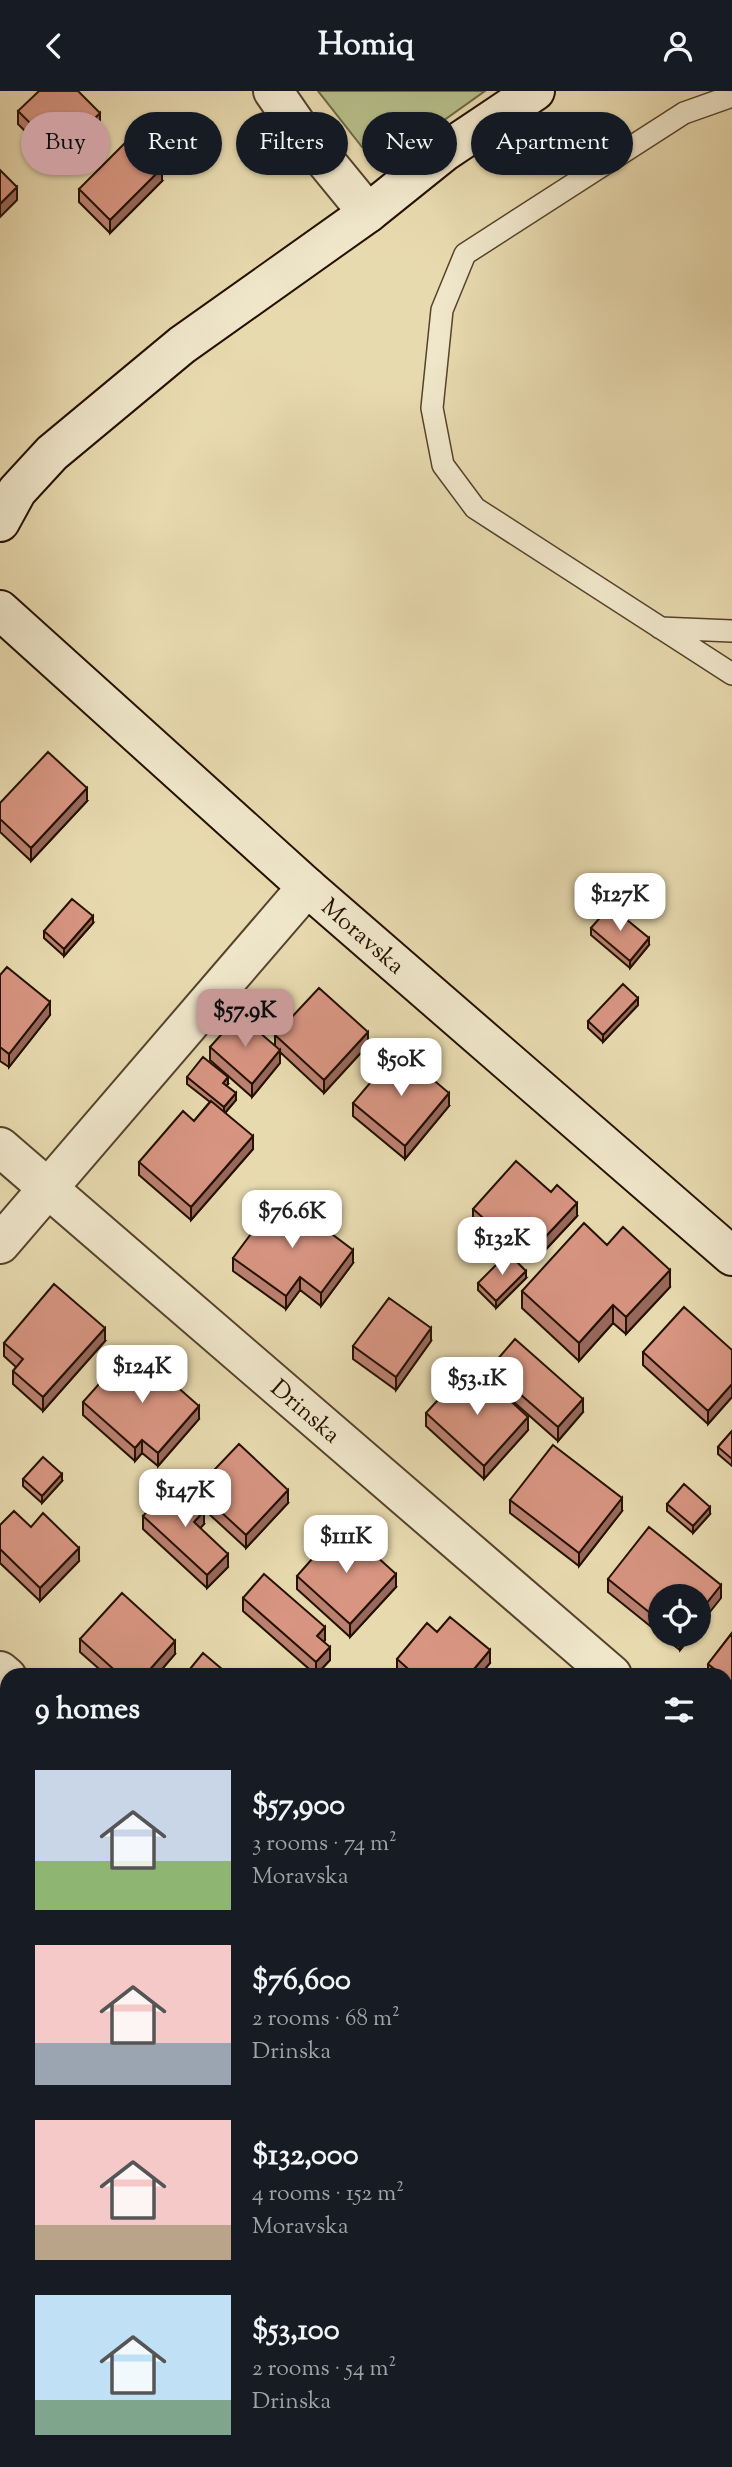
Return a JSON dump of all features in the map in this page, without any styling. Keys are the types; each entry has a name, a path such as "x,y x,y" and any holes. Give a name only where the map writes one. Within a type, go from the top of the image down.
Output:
{"street":[{"path":"274,91 300,130 368,213"},
{"path":"0,522 18,491 52,453 183,345 368,213 444,152 534,91"},
{"name":"Moravska","path":"0,610 307,887 732,1256"},
{"path":"0,1244 307,887"},
{"name":"Drinska","path":"0,1147 604,1668"}],"lane":[{"path":"732,96 684,113 465,254 442,310 432,408 443,465 475,507 732,674"},
{"path":"658,628 732,631"}],"green space":[{"path":"318,91 485,91 456,112 362,112 362,147 348,129 348,112 334,112"}],"building":[{"path":"39,91 78,91 99,112 21,114 18,111"},
{"path":"124,144 124,175 155,175 110,220 79,189 93,175 110,175 110,158"},
{"path":"0,170 17,187 0,204"},
{"path":"48,752 87,788 31,848 0,819 0,803"},
{"path":"72,899 93,916 64,949 44,931"},
{"path":"610,906 649,938 630,961 591,928"},
{"path":"7,967 50,1002 9,1054 0,1047 0,975"},
{"path":"623,984 638,998 603,1035 588,1021"},
{"path":"319,988 368,1032 324,1080 275,1035"},
{"path":"239,1015 280,1050 252,1084 210,1047"},
{"path":"398,1050 449,1093 405,1146 353,1103"},
{"path":"203,1057 228,1077 223,1083 236,1093 224,1107 187,1077"},
{"path":"211,1101 253,1136 191,1207 139,1162 183,1111 194,1121"},
{"path":"516,1161 551,1192 557,1185 577,1203 535,1248 525,1238 516,1247 473,1209"},
{"path":"280,1195 353,1250 321,1293 300,1277 286,1296 233,1258"},
{"path":"584,1223 607,1245 623,1227 670,1270 626,1317 613,1305 579,1343 522,1291"},
{"path":"508,1253 526,1271 496,1301 478,1283"},
{"path":"54,1284 105,1328 43,1397 13,1371 23,1359 4,1343"},
{"path":"389,1298 431,1328 396,1377 353,1346"},
{"path":"684,1307 732,1350 732,1384 708,1411 643,1352"},
{"path":"515,1339 583,1399 558,1427 490,1368"},
{"path":"141,1355 199,1406 158,1453 142,1440 135,1448 83,1402 115,1366 125,1374"},
{"path":"480,1373 528,1417 484,1466 426,1413 458,1378 468,1387"},
{"path":"732,1431 732,1459 718,1447"},
{"path":"239,1444 288,1490 246,1535 196,1489"},
{"path":"553,1445 622,1498 579,1553 510,1500"},
{"path":"43,1457 62,1474 42,1496 23,1479"},
{"path":"174,1483 204,1511 194,1522 228,1554 207,1575 143,1516"},
{"path":"684,1484 710,1507 693,1526 667,1504"},
{"path":"14,1511 31,1527 43,1513 79,1548 40,1588 0,1549 0,1525"},
{"path":"342,1525 396,1574 350,1624 297,1576"},
{"path":"649,1527 721,1585 711,1598 711,1584 648,1584 648,1611 608,1579"},
{"path":"264,1574 325,1627 317,1636 330,1647 316,1662 243,1598"},
{"path":"122,1593 175,1641 151,1668 112,1668 80,1639"},
{"path":"450,1617 490,1650 475,1668 407,1668 397,1659 427,1623 437,1632"},
{"path":"732,1633 732,1668 713,1668 708,1664"},
{"path":"203,1653 221,1668 191,1668"}]}
